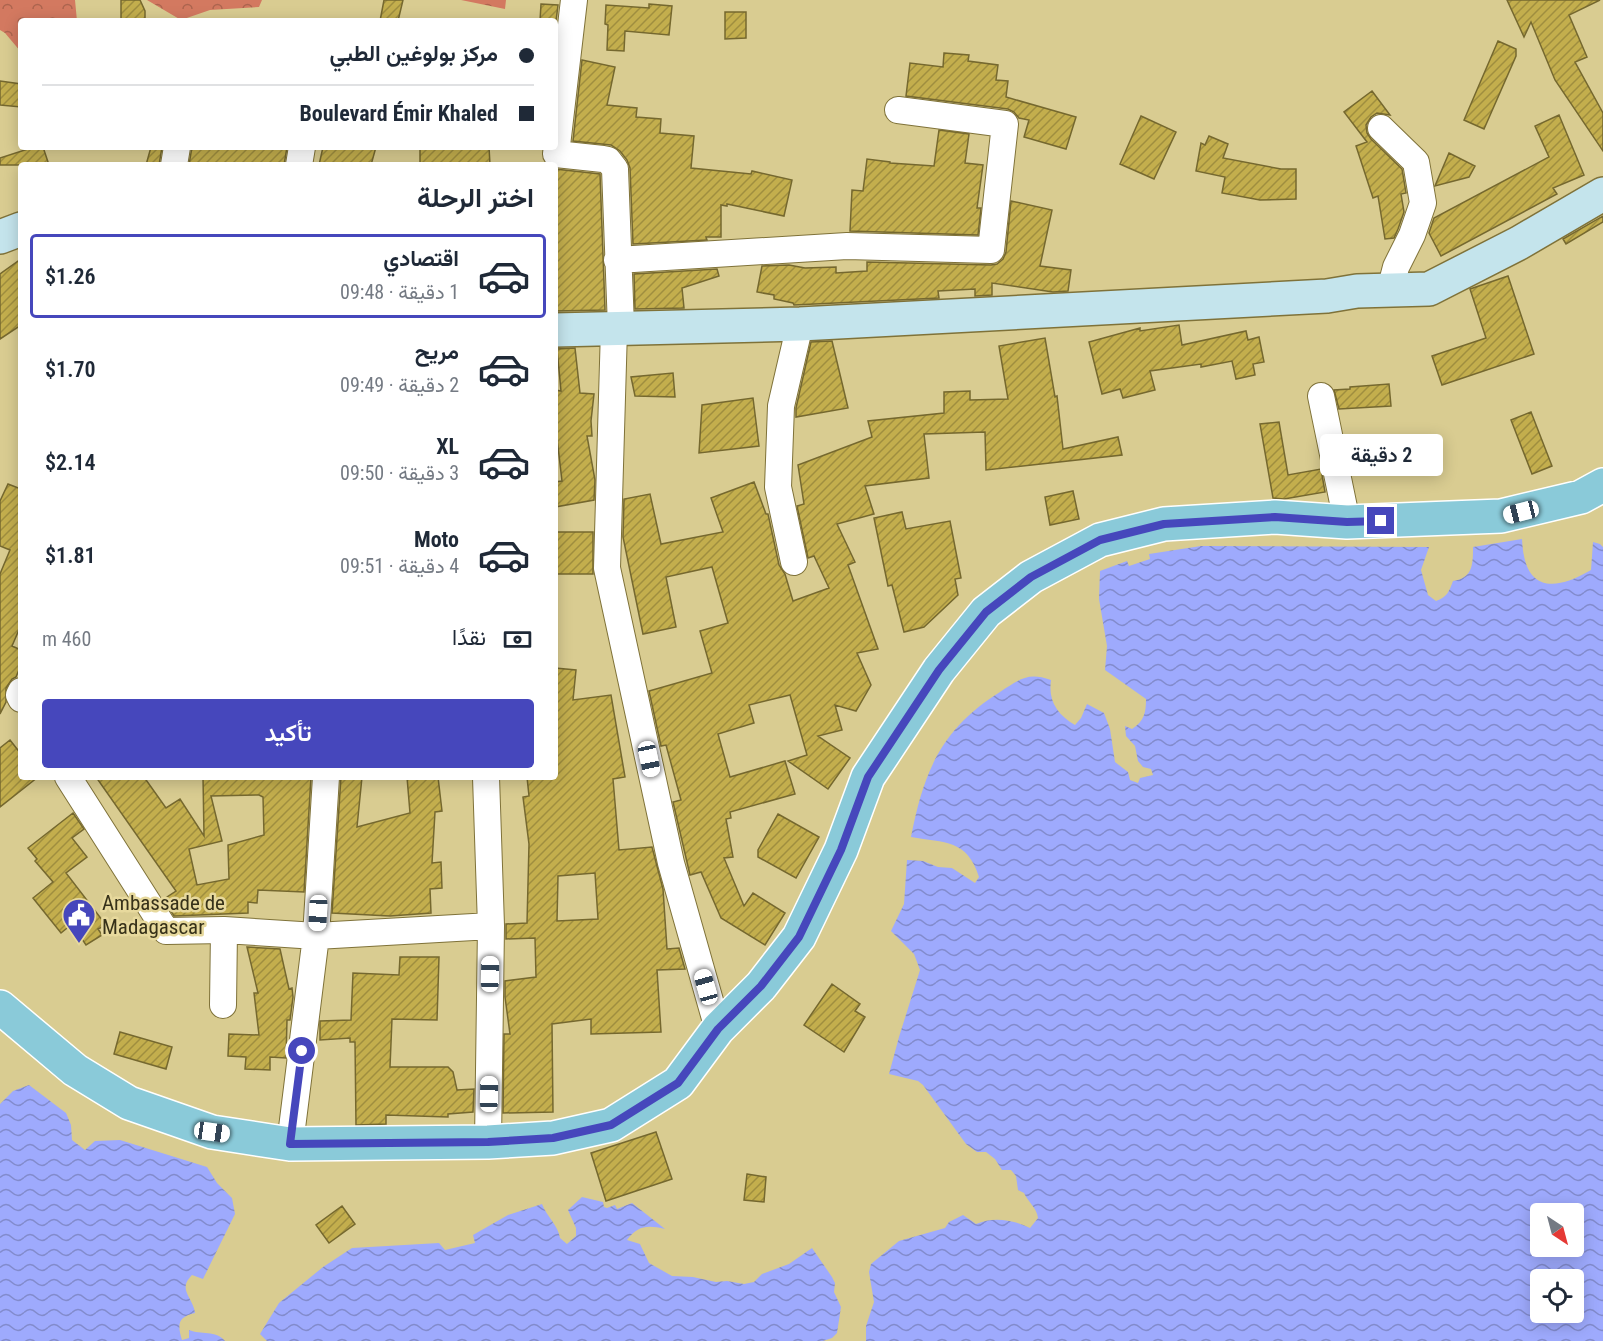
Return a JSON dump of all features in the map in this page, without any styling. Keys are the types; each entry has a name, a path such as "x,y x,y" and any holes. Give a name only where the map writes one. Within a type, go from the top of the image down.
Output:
{"main road":[{"path":"558,330 800,324 1327,296 1357,291 1429,289 1520,243 1603,194"},
{"path":"0,237 18,230"},
{"path":"0,1007 75,1070 129,1102 212,1132 290,1144 488,1142 553,1138 611,1125 678,1083 718,1029 761,986 799,937 841,850 868,777 939,670 986,612 1031,577 1100,540 1164,524 1275,517 1347,522 1501,516 1581,497 1603,484"}],"street":[{"path":"558,137 574,0"},
{"path":"617,260 847,246 990,250 1005,124 898,110"},
{"path":"1381,128 1416,162 1423,203 1412,235 1396,267 1390,290"},
{"path":"556,150 556,154 603,159 612,164 615,169 617,328 607,568 671,863 718,1029"},
{"path":"794,562 778,486 782,406 800,324"},
{"path":"1321,396 1347,522"},
{"path":"70,780 166,931 224,930 316,936 491,926"},
{"path":"290,1144 316,936 326,780"},
{"path":"486,780 491,926 488,1142"},
{"path":"223,1005 224,930"}],"green space":[{"path":"0,0 75,0 77,18 18,18 18,48 0,30"},
{"path":"147,0 262,0 259,7 210,10 187,18 178,18"},
{"path":"461,0 506,0 505,9"}],"water":[{"path":"1522,539 1528,569 1534,577 1553,584 1564,582 1591,570 1593,542 1603,547 1603,1341 866,1341 866,1326 874,1302 869,1272 871,1264 899,1241 945,1228 949,1222 963,1215 976,1224 990,1220 1004,1220 1030,1228 1038,1218 1024,1193 1018,1190 1016,1176 1011,1170 1002,1170 995,1159 986,1152 977,1152 966,1144 918,1081 889,1074 920,970 914,954 891,931 904,904 907,860 923,861 938,867 952,868 975,883 979,877 974,865 961,849 944,842 911,837 929,772 949,737 980,706 1013,684 1024,678 1043,678 1051,680 1050,688 1055,706 1075,725 1087,704 1104,713 1110,729 1115,762 1128,772 1130,780 1138,783 1140,778 1153,775 1151,769 1143,767 1138,761 1135,746 1126,736 1125,726 1132,729 1142,720 1146,699 1105,670 1107,646 1099,599 1100,571 1127,561 1129,566 1150,559 1149,554 1201,546 1429,547 1421,570 1428,595 1436,601 1447,594 1453,581 1465,577 1472,564 1473,547"},
{"path":"29,1085 66,1113 71,1125 72,1140 85,1150 95,1141 120,1140 207,1167 217,1183 232,1198 235,1214 203,1279 192,1275 186,1285 187,1294 195,1313 182,1319 179,1325 182,1340 189,1338 189,1330 217,1335 225,1341 0,1341 0,1104 13,1091"},
{"path":"582,1197 603,1202 604,1207 607,1208 615,1205 617,1209 632,1203 665,1229 644,1227 635,1231 627,1240 640,1244 649,1263 672,1276 693,1277 716,1282 744,1284 754,1282 762,1274 789,1264 812,1248 835,1283 834,1292 841,1307 837,1333 832,1338 823,1341 267,1341 260,1334 279,1303 323,1267 352,1248 439,1243 445,1250 475,1243 473,1235 508,1215 542,1204 560,1238 567,1244 576,1236 576,1228 568,1210"}],"building":[{"path":"121,0 140,0 145,11 145,18 121,18"},
{"path":"384,0 403,0 399,18 381,18"},
{"path":"1507,0 1600,0 1569,15 1587,57 1575,62 1603,113 1603,151 1555,80 1531,22 1524,37"},
{"path":"541,4 558,5 556,18 540,18"},
{"path":"649,4 672,6 669,35 625,31 624,51 607,50 606,5 649,8"},
{"path":"725,12 746,12 746,38 725,39"},
{"path":"1498,41 1516,49 1516,56 1484,129 1464,120"},
{"path":"944,53 969,55 968,61 998,65 996,80 1008,81 1006,97 1076,117 1066,149 1024,137 1029,120 1019,118 1008,109 906,96 910,63 943,67"},
{"path":"582,60 615,67 607,105 637,108 636,117 661,119 660,133 694,136 691,168 751,174 752,171 792,180 784,216 727,204 727,206 721,205 721,237 706,237 707,240 633,244 630,168 627,160 611,145 573,141"},
{"path":"0,81 18,84 18,107 0,105"},
{"path":"1372,91 1390,115 1377,113 1371,117 1366,125 1367,133 1402,169 1406,193 1401,194 1404,212 1394,238 1385,239 1378,196 1373,198 1356,146 1367,142 1344,112"},
{"path":"1559,115 1584,175 1553,188 1557,194 1441,256 1429,233 1434,218 1549,157 1535,126"},
{"path":"1141,116 1176,132 1154,179 1120,164"},
{"path":"939,130 969,134 965,163 983,165 977,208 981,208 978,235 850,231 852,190 863,191 867,159 934,166"},
{"path":"1209,136 1228,144 1223,158 1281,169 1296,169 1296,199 1260,200 1222,193 1225,177 1196,171 1201,143 1205,145"},
{"path":"25,150 44,150 48,162 18,162 18,165 0,165 0,158"},
{"path":"150,150 162,150 160,162 147,162"},
{"path":"192,150 286,150 284,162 190,162"},
{"path":"322,150 375,150 372,162 320,162"},
{"path":"420,150 489,150 490,162 420,162"},
{"path":"1449,153 1475,166 1469,177 1435,186"},
{"path":"558,169 600,174 605,310 558,311"},
{"path":"1011,201 1052,210 1040,266 1071,270 1068,291 1053,292 992,283 992,295 975,296 975,289 938,291 939,298 794,305 774,299 774,295 757,292 762,266 836,267 836,273 867,271 867,262 997,264 1006,252"},
{"path":"1603,216 1603,222 1566,244 1563,239"},
{"path":"18,261 18,327 0,339 0,274"},
{"path":"717,269 719,276 682,288 684,308 635,309 634,274"},
{"path":"1508,276 1534,354 1442,385 1432,356 1486,338 1470,289"},
{"path":"1179,325 1182,345 1246,331 1248,340 1259,337 1264,362 1253,364 1255,375 1236,379 1232,361 1201,367 1201,364 1150,371 1155,390 1123,398 1120,389 1102,394 1089,342 1140,328 1140,331"},
{"path":"1045,338 1055,397 1057,396 1063,449 1118,437 1122,455 986,470 985,432 924,434 929,478 865,486 874,514 837,524 855,562 848,565 878,649 857,653 871,685 856,711 835,705 842,730 818,736 850,758 828,789 788,761 807,755 790,695 749,705 754,723 718,734 730,777 785,761 795,794 730,812 731,818 726,819 733,857 724,858 744,906 753,893 785,913 765,945 721,918 701,872 690,875 673,802 681,800 666,745 661,746 649,691 712,673 700,631 728,623 712,567 666,577 676,627 643,634 623,537 624,499 650,494 661,544 723,532 711,498 754,482 766,514 768,514 779,565 785,574 793,601 829,588 814,556 808,558 797,506 804,504 798,465 872,437 868,421 944,413 944,392 970,391 970,400 1008,399 999,346"},
{"path":"832,341 848,408 796,417 811,342"},
{"path":"575,348 580,393 594,394 592,436 587,436 595,480 594,500 558,506 558,482 562,481 558,447 558,390 561,391 558,349"},
{"path":"673,373 675,397 635,396 631,377"},
{"path":"1389,384 1391,406 1339,409 1334,390"},
{"path":"753,398 759,446 699,453 702,405"},
{"path":"1531,412 1552,466 1532,474 1511,420"},
{"path":"1279,422 1288,475 1321,469 1325,492 1284,499 1273,498 1260,424"},
{"path":"8,484 18,488 18,632 12,646 18,649 18,672 6,688 6,702 0,714 0,574 10,550 0,546 0,501"},
{"path":"1073,491 1079,519 1050,525 1045,497"},
{"path":"902,512 906,529 950,521 961,578 955,579 958,595 924,627 904,632 892,585 888,586 874,518"},
{"path":"558,532 593,532 593,574 558,574"},
{"path":"558,668 576,670 573,700 611,695 625,777 613,779 619,850 652,847 663,889 667,949 679,948 685,969 657,970 661,1032 591,1034 591,1019 552,1024 553,1112 503,1113 504,1034 510,1034 505,981 536,977 535,938 506,939 506,924 527,923 529,844 523,797 529,796 527,780 558,780","holes":["595,873 598,919 557,921 558,876"]},
{"path":"10,740 18,750 18,780 34,780 0,807 0,748"},
{"path":"98,780 146,780 166,808 180,799 204,836 203,780 311,780 304,892 258,890 257,903 248,902 248,913 174,916 164,899 176,891","holes":["259,795 263,797 264,835 228,845 229,879 197,885 189,849 222,841 211,796"]},
{"path":"341,780 362,780 357,827 410,813 407,780 438,780 442,811 435,812 432,863 441,862 442,888 430,889 431,913 390,916 332,913"},
{"path":"73,813 84,829 72,838 87,857 66,873 106,925 98,929 102,935 86,945 72,924 61,933 33,898 53,882 35,861 37,859 28,848"},
{"path":"778,814 819,837 796,878 758,857 758,850"},
{"path":"247,947 280,949 289,989 292,988 290,1020 287,1020 286,1058 270,1057 270,1070 245,1069 246,1057 228,1056 229,1034 259,1035 254,993 258,993"},
{"path":"400,957 439,957 437,1020 392,1019 390,1067 448,1067 453,1072 457,1090 474,1089 473,1112 448,1114 448,1117 386,1115 386,1124 356,1125 355,1042 350,1042 350,1038 320,1040 320,1021 351,1020 353,973 399,975"},
{"path":"832,984 860,1004 855,1011 865,1017 844,1052 804,1025"},
{"path":"120,1032 172,1047 166,1069 114,1054"},
{"path":"656,1132 672,1179 606,1201 591,1153"},
{"path":"747,1174 766,1177 764,1202 744,1200"},
{"path":"342,1206 355,1224 329,1243 316,1225"}],"place":[{"name":"Ambassade de Madagascar","path":"79,944"}],"route":[{"path":"302,1051 290,1144 488,1142 553,1138 611,1125 678,1083 718,1029 761,986 799,937 841,850 868,777 939,670 986,612 1031,577 1100,540 1164,524 1275,517 1347,522 1381,521"}]}
